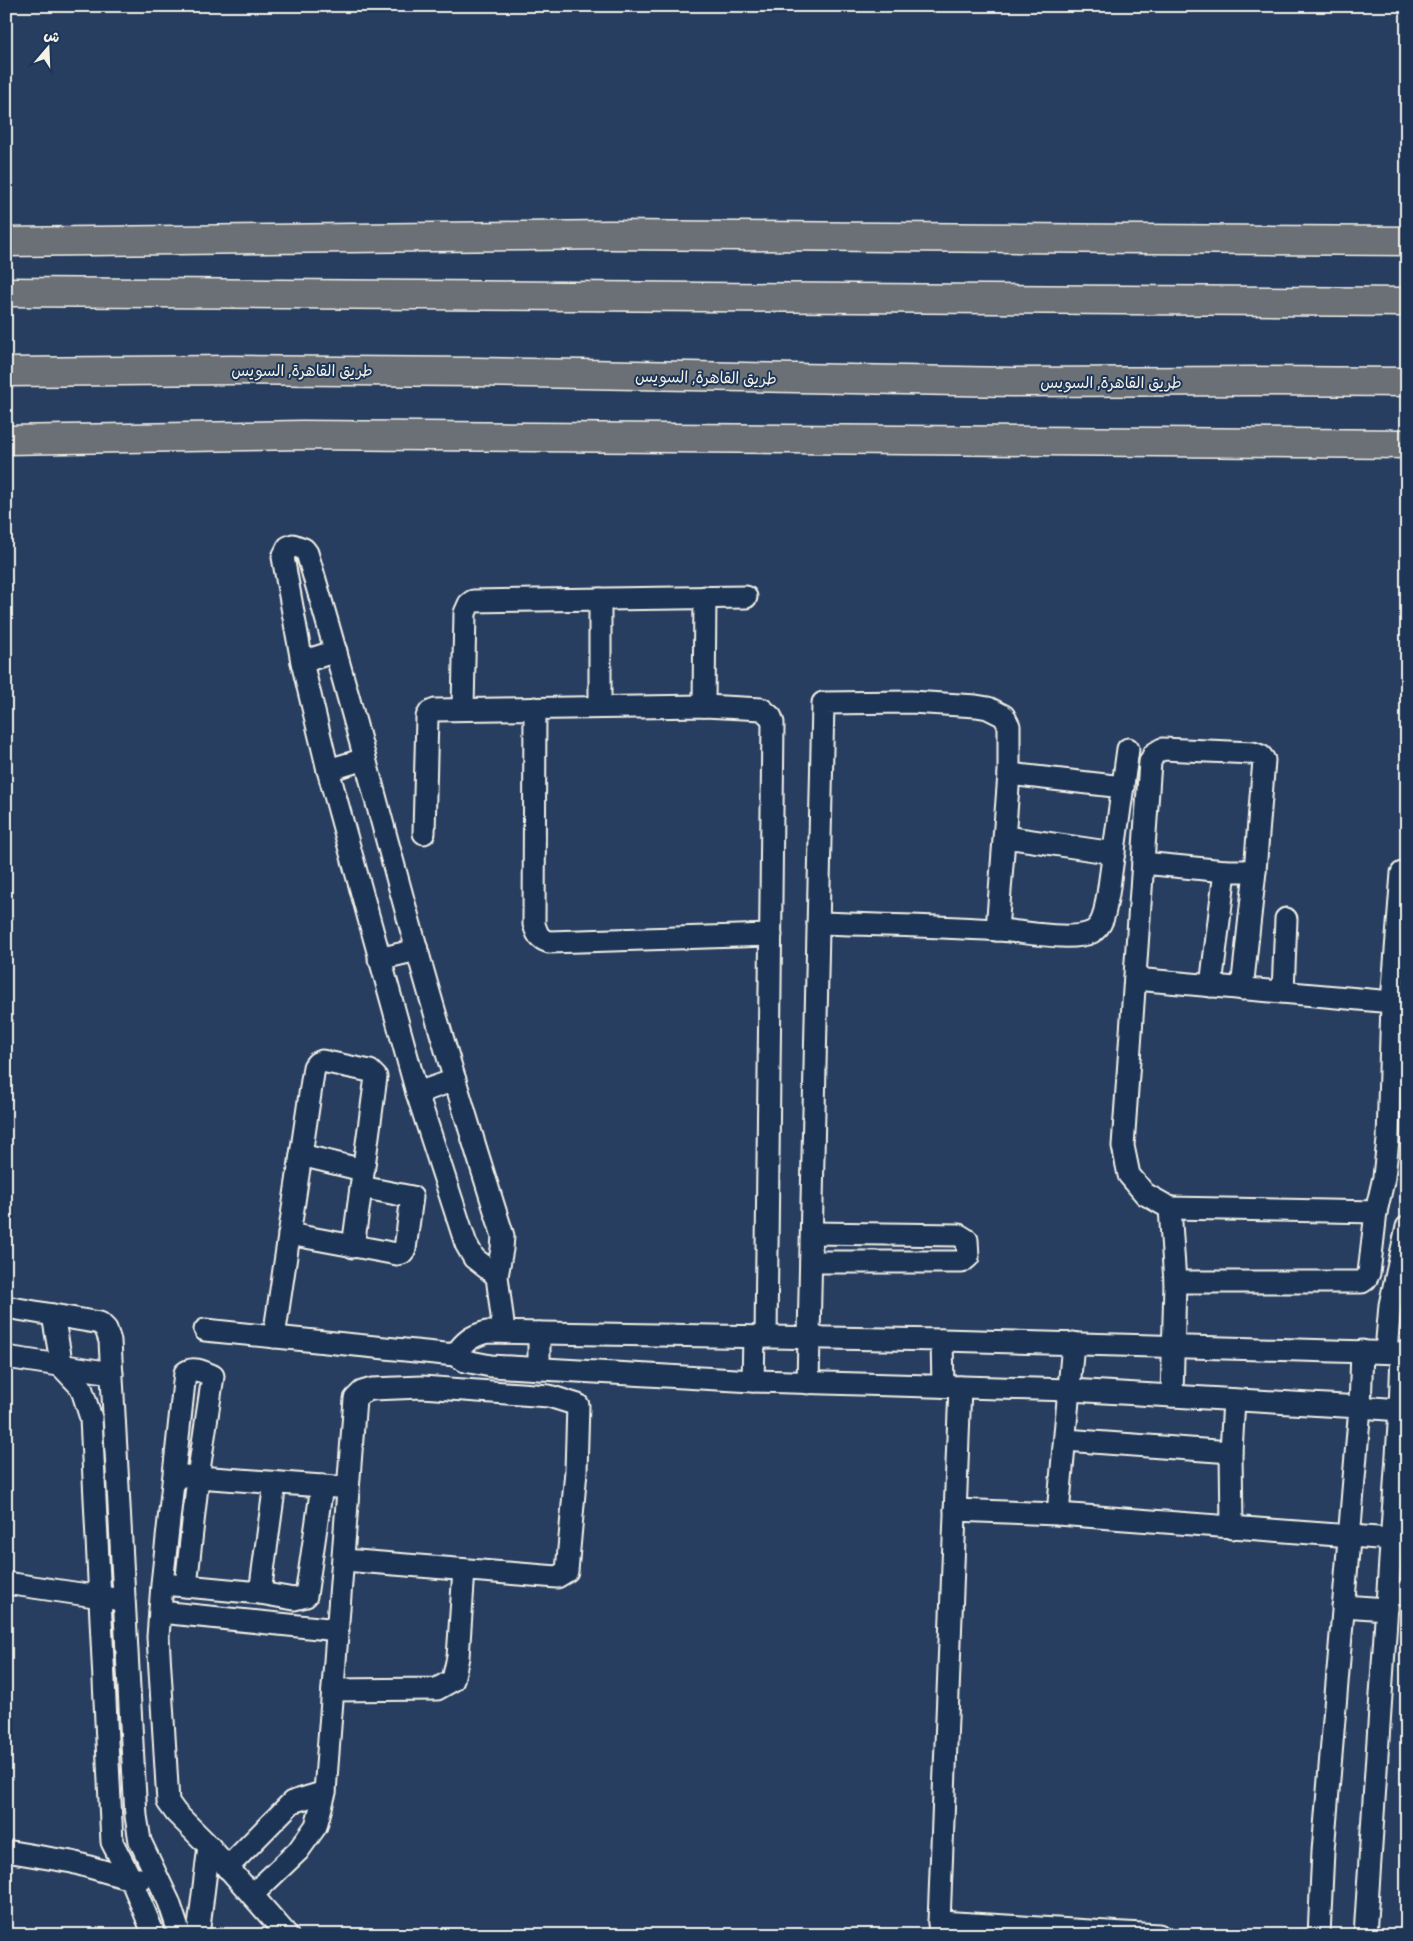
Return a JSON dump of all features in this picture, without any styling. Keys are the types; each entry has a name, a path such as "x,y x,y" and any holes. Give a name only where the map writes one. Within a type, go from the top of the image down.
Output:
{"highway":[{"path":"6,242 600,235 1407,240"},
{"path":"6,292 1407,302"},
{"name":"طريق القاهرة, السويس","path":"6,372 232,370 467,372 1012,382 1407,382"},
{"path":"6,440 312,435 1407,444"}],"lane":[{"path":"497,1276 474,1258 466,1244 417,1093 379,959 328,770 302,662 283,556 288,547 294,545 304,548 306,553 336,651 417,950 503,1236 497,1276 504,1332"},
{"path":"704,706 705,597"},
{"path":"463,708 465,613 469,604 473,601 746,597"},
{"path":"600,599 600,707"},
{"path":"302,662 336,651"},
{"path":"808,1383 823,703 911,702 988,708 1004,716 1009,726 1009,774 997,930"},
{"path":"424,833 427,717 430,712 435,710 463,708 704,706 762,709 771,717 773,723 771,936 760,1337 753,1381"},
{"path":"535,708 534,924 536,933 542,940 549,942 771,936"},
{"path":"818,923 997,930 1075,936 1095,931 1104,916 1128,749"},
{"path":"1242,988 1256,871 1264,760 1253,753 1162,749 1154,754 1150,762 1123,1146 1129,1175 1145,1194 1170,1208 1376,1212"},
{"path":"328,770 365,759"},
{"path":"1009,774 1123,787"},
{"path":"1005,838 1114,853"},
{"path":"1143,862 1225,871 1256,871"},
{"path":"1211,986 1225,871"},
{"path":"1174,1282 1362,1282 1366,1279 1369,1273 1376,1212 1384,1177 1388,1140 1392,1002 1402,873"},
{"path":"1283,992 1286,919"},
{"path":"379,959 417,950"},
{"path":"1135,979 1392,1002"},
{"path":"274,1337 315,1065 322,1061 370,1071 375,1074 377,1080 353,1246"},
{"path":"417,1093 455,1080"},
{"path":"289,1234 397,1254 402,1254 405,1249 412,1198 410,1195 362,1179 301,1155"},
{"path":"1170,1208 1174,1282 1172,1396"},
{"path":"1386,1352 1390,1305 1407,1227"},
{"path":"811,1262 962,1262 968,1257 967,1240 959,1236 812,1233"},
{"path":"6,1307 100,1323 106,1329 110,1340 136,1816 140,1841 169,1902 180,1935"},
{"path":"53,1315 62,1366 80,1386 91,1418 112,1842 131,1879 154,1935"},
{"path":"205,1330 455,1355 465,1361 478,1364 538,1369 753,1381 1070,1390 1400,1410"},
{"path":"455,1355 464,1342 487,1332 942,1340 1400,1352 1403,1354 1391,1539 1394,1598 1365,1935"},
{"path":"538,1369 539,1333"},
{"path":"942,1340 951,1386 955,1510 940,1928 1159,1935"},
{"path":"1058,1514 1073,1344"},
{"path":"1319,1935 1323,1851 1360,1408 1362,1351"},
{"path":"6,1357 112,1373"},
{"path":"186,1586 198,1477 213,1376 194,1369 185,1373 158,1637 168,1802 287,1935"},
{"path":"252,1894 298,1851 316,1826 325,1792 333,1690 350,1488 355,1399 367,1390 422,1387 549,1396 578,1405 576,1471 567,1571 556,1577 344,1560"},
{"path":"1232,1528 1231,1452 1234,1400"},
{"path":"1065,1440 1231,1452"},
{"path":"174,1475 350,1488"},
{"path":"260,1593 275,1483"},
{"path":"162,1584 260,1593 294,1599 306,1596 322,1486"},
{"path":"955,1510 1058,1514 1391,1539"},
{"path":"333,1690 437,1689 453,1680 458,1657 464,1570"},
{"path":"6,1583 125,1601"},
{"path":"1343,1606 1394,1598"},
{"path":"160,1612 338,1630"},
{"path":"227,1868 292,1802 325,1792"},
{"path":"198,1935 209,1846"},
{"path":"6,1851 72,1862 131,1879 158,1879"}]}
